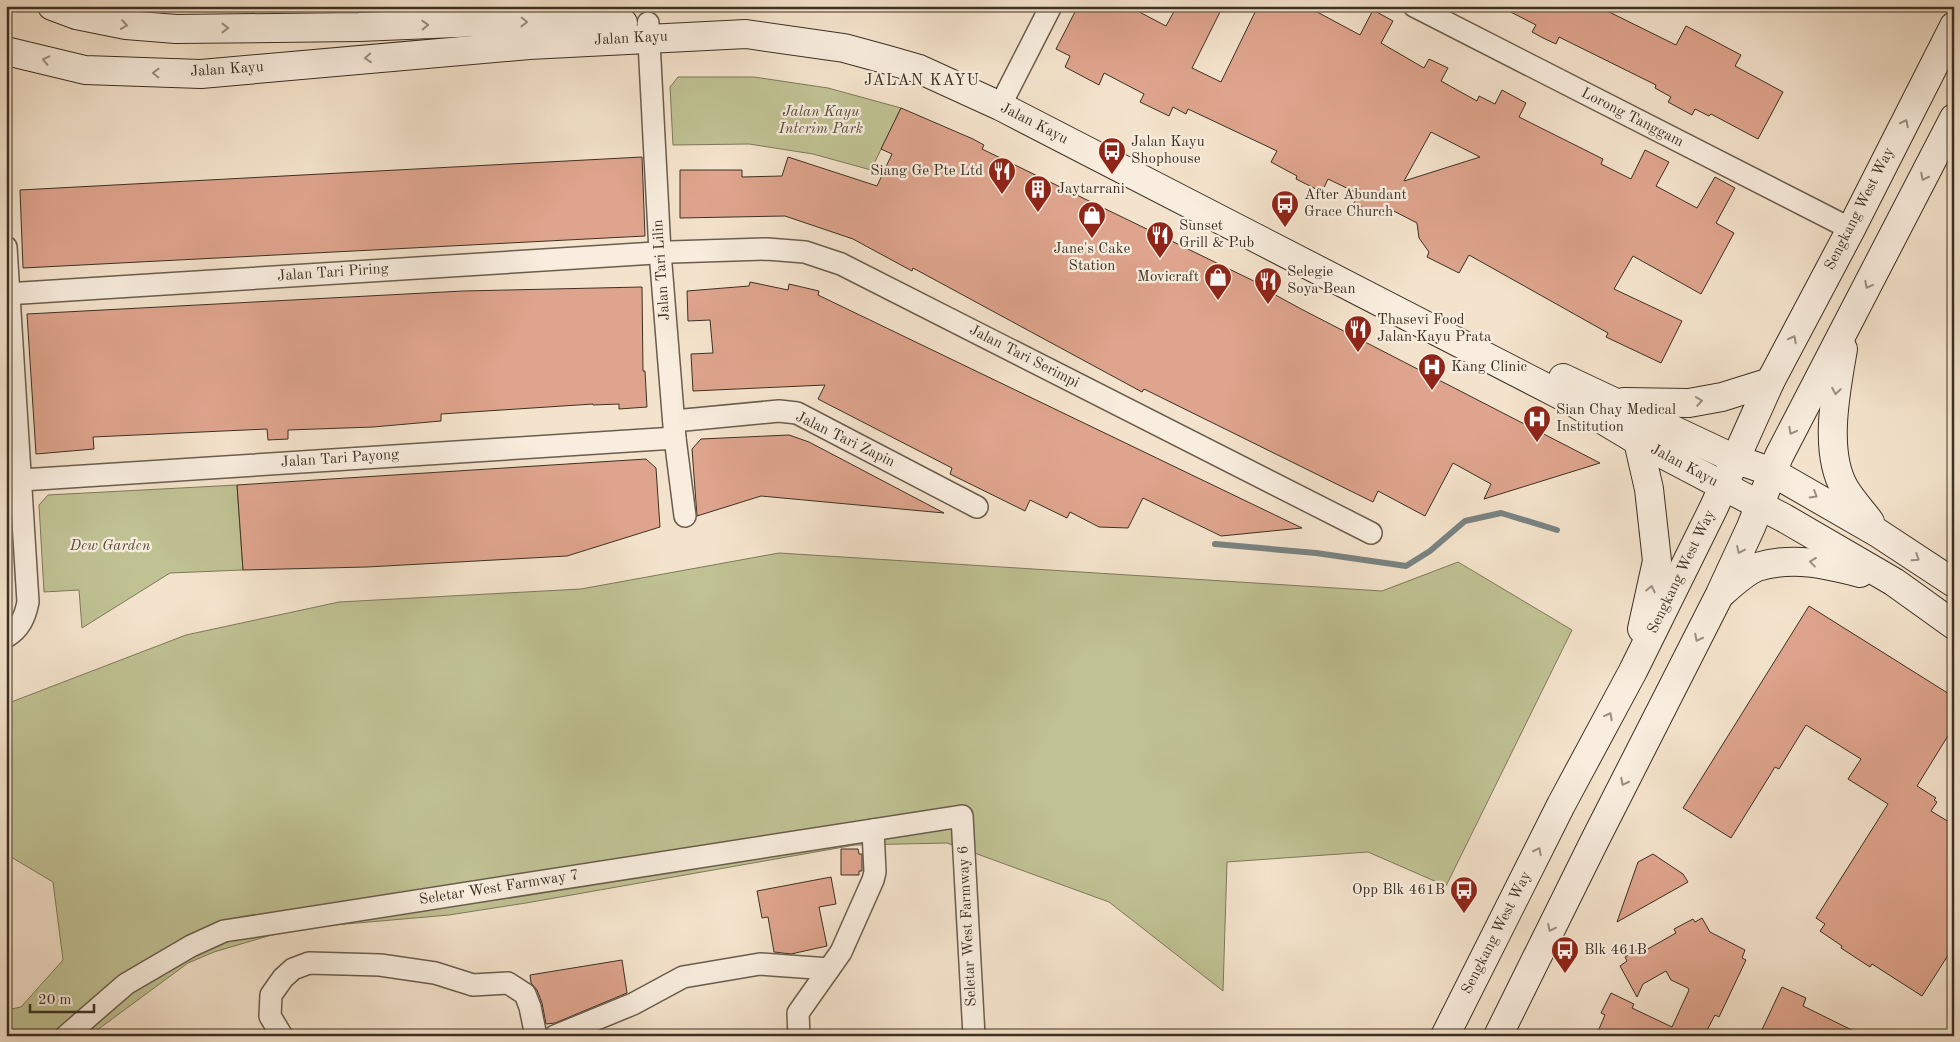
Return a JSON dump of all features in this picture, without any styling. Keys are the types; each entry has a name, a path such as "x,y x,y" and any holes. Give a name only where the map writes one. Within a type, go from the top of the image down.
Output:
{"main road":[{"name":"Jalan Kayu","path":"52,6 76,15 126,26 176,29 359,28 504,21 746,34 844,48 919,69 1003,100 1450,320 1549,372 1735,459 1772,472 1878,533 1954,583"},
{"name":"Sengkang West Way","path":"1445,1036 1561,805 1633,670 1723,486 1770,382 1851,229 1954,26"},
{"name":"Jalan Kayu","path":"6,51 85,70 200,74 648,30"},
{"name":"Jalan Kayu","path":"1003,100 1568,399 1638,441 1760,506 1894,582 1954,625"},
{"path":"1498,1036 1594,840 1720,594 1760,506 1772,472 1954,118"},
{"path":"1847,326 1834,405 1834,460 1844,488 1878,533"},
{"path":"1615,402 1689,403 1722,397 1770,382"},
{"path":"1633,670 1657,562 1649,489 1638,441"},
{"path":"1720,594 1738,579 1756,568 1802,561 1826,564 1894,582"}],"street":[{"path":"1003,100 1051,6"},
{"name":"Lorong Tanggam","path":"1414,6 1851,229"},
{"name":"Jalan Tari Lilin","path":"648,30 660,252 674,430 685,516"},
{"path":"6,247 13,480 28,602 25,616 12,632"},
{"name":"Jalan Tari Serimpi","path":"660,252 786,250 805,252 841,264 1371,533"},
{"name":"Jalan Tari Piring","path":"8,294 660,252"},
{"name":"Jalan Tari Zapin","path":"674,430 779,411 797,413 977,507"},
{"name":"Jalan Tari Payong","path":"13,480 674,430"},
{"name":"Seletar West Farmway 7","path":"66,1036 126,984 191,946 224,931 962,816"},
{"name":"Seletar West Farmway 6","path":"962,816 974,1036"},
{"path":"799,1036 798,1013 841,952 873,880 875,872 873,830"},
{"path":"282,1036 270,1016 271,995 283,978 293,969 309,963 390,966 435,973 473,985 508,983 525,994 536,1036"},
{"path":"555,1036 633,1004 683,977 760,964 829,969"}],"green space":[{"name":"Jalan Kayu Interim Park","path":"678,77 754,77 828,88 901,108 871,170 813,154 749,144 673,145 670,87"},
{"name":"Dew Garden","path":"237,485 243,570 170,573 82,628 79,590 44,592 39,505 48,495"},
{"path":"779,553 1382,591 1458,562 1572,630 1446,886 1368,852 1227,862 1223,991 1109,902 947,843 855,845 449,915 300,928 214,952 188,963 89,1036 6,1036 6,1010 21,1007 63,960 53,882 6,854 6,704 186,635 339,602 581,589"}],"building":[{"path":"1078,6 1128,6 1166,26 1177,6 1223,6 1192,68 1221,82 1258,6 1306,6 1360,35 1373,10 1393,21 1381,43 1424,68 1429,59 1448,68 1441,81 1477,101 1479,96 1495,104 1502,90 1526,103 1519,117 1603,159 1601,164 1631,179 1645,150 1669,162 1656,186 1697,208 1715,177 1735,188 1716,223 1734,233 1701,294 1633,256 1614,289 1682,321 1661,363 1606,337 1608,333 1469,255 1459,273 1427,257 1429,252 1419,238 1417,223 1386,207 1380,217 1354,203 1359,194 1328,179 1322,192 1296,179 1297,176 1271,162 1277,151 1188,109 1186,114 1173,107 1169,116 1140,102 1144,94 1104,73 1099,85 1065,67 1070,56 1056,49","holes":["1431,132 1480,157 1404,181"]},
{"path":"1499,6 1597,6 1676,45 1686,26 1741,55 1735,66 1783,92 1758,139 1711,114 1709,116 1695,109 1692,115 1668,102 1671,97 1655,88 1656,85 1559,37 1556,44 1543,38 1532,32 1536,25"},
{"path":"901,108 973,139 984,145 982,149 1260,284 1259,286 1303,310 1600,463 1484,499 1491,484 1453,463 1425,516 1378,491 1373,502 1144,389 1142,392 913,268 912,271 853,239 785,216 680,218 680,170 742,170 742,177 782,176 788,157 877,186 892,154 881,149"},
{"path":"642,157 645,236 23,268 20,190"},
{"path":"750,282 788,290 789,284 819,291 818,295 1302,528 1221,536 1143,498 1128,528 1099,527 1070,512 1067,518 1030,500 1025,511 950,474 952,468 818,399 825,385 693,391 691,354 713,353 710,320 688,321 687,291 749,286"},
{"path":"642,287 643,371 645,371 647,407 619,409 619,404 593,404 441,414 441,421 373,427 288,430 288,439 268,440 267,429 93,437 94,449 36,454 27,314 463,291"},
{"path":"789,435 809,442 944,513 761,496 697,516 692,449 701,439"},
{"path":"646,459 656,468 660,527 567,556 367,567 243,570 237,485"},
{"path":"1809,606 1954,697 1954,726 1917,786 1936,798 1934,800 1937,802 1931,811 1954,825 1954,946 1922,996 1872,964 1870,967 1841,948 1842,946 1820,931 1825,924 1816,918 1888,804 1848,779 1861,759 1806,725 1779,769 1775,767 1731,838 1683,808"},
{"path":"841,849 858,849 859,854 862,854 862,871 859,871 859,875 841,875"},
{"path":"1653,854 1683,874 1688,882 1617,922 1638,862"},
{"path":"831,877 836,904 819,907 827,946 791,954 774,952 768,917 762,918 757,891"},
{"path":"1702,918 1710,932 1745,950 1742,958 1746,960 1719,1017 1715,1015 1704,1036 1596,1036 1605,1015 1601,1013 1611,993 1634,1004 1632,1008 1672,1027 1689,990 1688,988 1671,980 1666,971 1643,984 1637,997 1620,966 1627,961 1625,957 1644,946 1646,950 1676,933 1674,929 1693,919 1695,922"},
{"path":"622,960 627,993 555,1023 546,1024 542,1003 537,990 531,983 530,975"},
{"path":"1782,987 1806,998 1803,1006 1864,1036 1759,1036"}],"waterway":[{"path":"1215,544 1316,553 1406,566 1430,551 1465,521 1501,513 1557,530"}],"place":[{"name":"Jalan Kayu Shophouse","path":"1112,175"},
{"name":"Siang Ge Pte Ltd","path":"1002,195"},
{"name":"Jaytarrani","path":"1038,213"},
{"name":"After Abundant Grace Church","path":"1285,228"},
{"name":"Jane's Cake Station","path":"1092,239"},
{"name":"Sunset Grill & Pub","path":"1160,259"},
{"name":"Movicraft","path":"1218,301"},
{"name":"Selegie Soya Bean","path":"1268,305"},
{"name":"Thasevi Food Jalan Kayu Prata","path":"1358,353"},
{"name":"Kang Clinic","path":"1432,391"},
{"name":"Sian Chay Medical Institution","path":"1537,443"},
{"name":"Opp Blk 461B","path":"1464,914"},
{"name":"Blk 461B","path":"1565,974"}],"district":[{"name":"JALAN KAYU","path":"922,81"}]}
